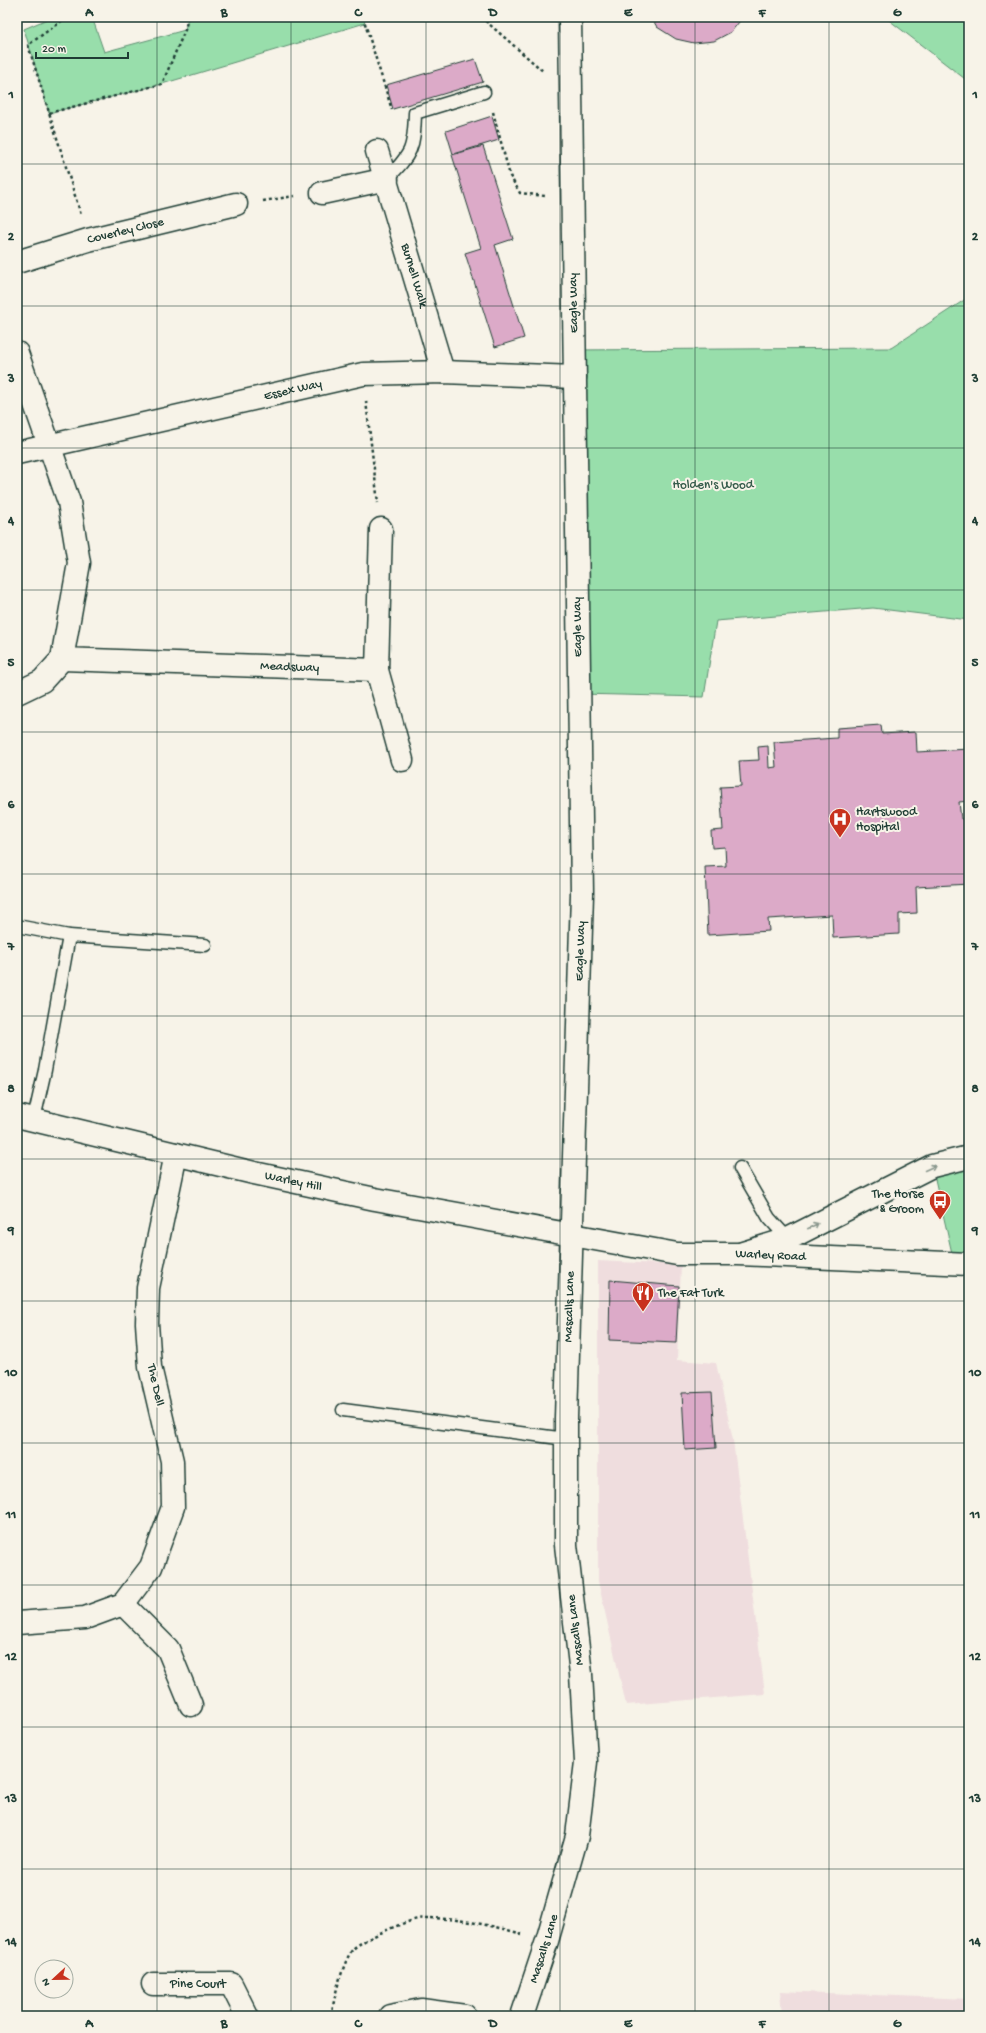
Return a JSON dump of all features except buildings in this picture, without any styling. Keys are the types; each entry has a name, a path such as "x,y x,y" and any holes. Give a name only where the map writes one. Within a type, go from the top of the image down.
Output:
{"street":[{"name":"Eagle Way","path":"570,17 582,894 573,1236"},
{"name":"Burnell Walk","path":"377,151 387,179 443,372"},
{"path":"322,193 387,179"},
{"name":"Coverley Close","path":"17,262 88,240 236,204"},
{"path":"17,353 51,446 69,502 79,563 62,659 42,681 17,693"},
{"name":"Essex Way","path":"17,453 363,374 443,372 575,377"},
{"path":"381,529 376,670 402,760"},
{"name":"Meadsway","path":"62,659 376,670"},
{"name":"Warley Hill","path":"26,1118 254,1173 375,1199 573,1236"},
{"name":"The Dell","path":"123,1604 151,1567 173,1508 172,1461 150,1367 147,1323 148,1288 176,1154"},
{"path":"738,1254 788,1239 932,1166 969,1156"},
{"name":"Warley Road","path":"573,1236 677,1254 738,1254 969,1264"},
{"name":"Mascalls Lane","path":"522,2016 547,1940 577,1836 586,1762 582,1674 566,1545 566,1438 573,1236"},
{"path":"17,1623 85,1618 123,1604 168,1650 191,1705"},
{"name":"Pine Court","path":"153,1984 231,1984 247,2016"},
{"path":"390,2016 421,2010 466,2016"}],"lane":[{"path":"387,179 407,158 414,139 415,113 484,92"},
{"path":"17,926 69,936 205,946"},
{"path":"26,1118 45,1070 69,936"},
{"path":"740,1168 768,1218 788,1239"},
{"path":"343,1410 566,1438"}],"path":[{"path":"67,17 28,45 88,240"},
{"path":"49,114 162,84 185,30 188,17"},
{"path":"363,17 393,112"},
{"path":"481,17 541,70 571,91"},
{"path":"484,92 500,136 510,176 520,193 573,202"},
{"path":"236,204 322,193"},
{"path":"363,374 381,529"},
{"path":"332,2016 335,1991 352,1950 388,1929 424,1918 494,1926 547,1940"}],"shaded area":[{"path":"598,1261 681,1265 677,1360 716,1363 733,1440 765,1694 626,1705 598,1581"},
{"path":"780,1991 969,1999 969,2016 782,2016"}],"green space":[{"path":"52,17 92,17 104,52 185,30 188,17 363,17 365,23 162,84 49,113 24,29"},
{"path":"885,17 969,17 969,82"},
{"name":"Holden's Wood","path":"969,297 969,620 873,608 716,621 704,697 579,694 574,350 891,348"},
{"path":"969,1157 969,1264 954,1262 932,1166"}],"place":[{"name":"Hartswood Hospital","path":"840,838"},
{"name":"The Horse & Groom","path":"940,1220"},
{"name":"The Fat Turk","path":"643,1312"}]}
